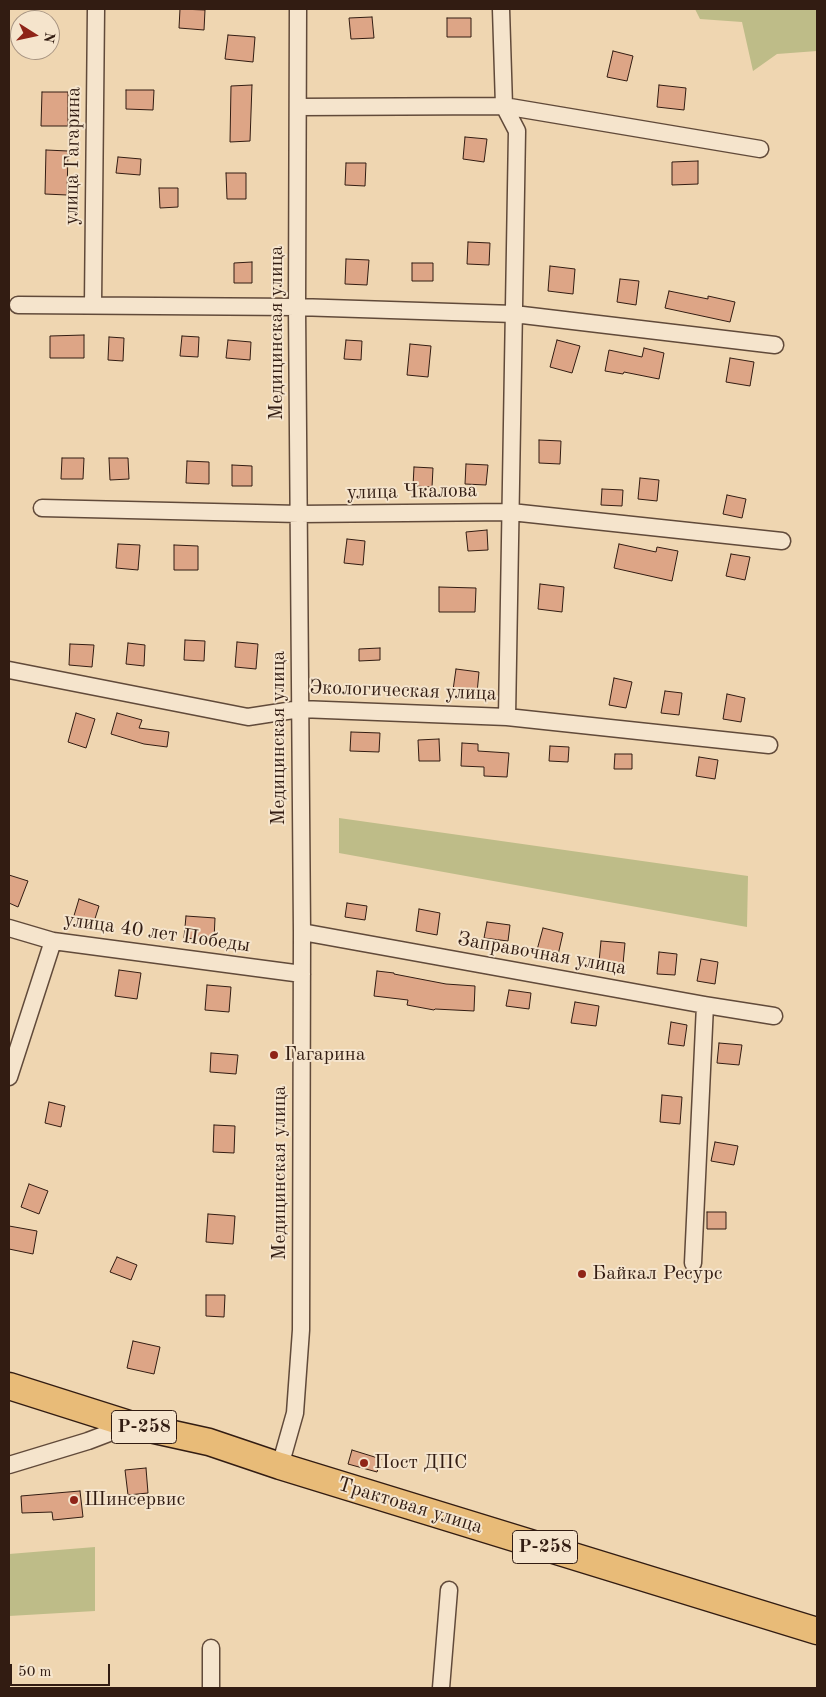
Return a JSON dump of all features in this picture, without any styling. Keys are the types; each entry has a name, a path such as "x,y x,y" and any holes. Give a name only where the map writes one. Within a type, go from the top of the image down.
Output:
{"highway":[{"name":"Трактовая улица","path":"9,1386 132,1424 209,1442 280,1466 814,1630"}],"street":[{"name":"улица Гагарина","path":"93,304 96,9"},
{"name":"Медицинская улица","path":"280,1466 295,1413 301,1330 302,932 297,307 298,9"},
{"path":"502,9 504,106 517,131 507,717"},
{"path":"298,107 504,106 760,149"},
{"path":"18,304 297,307 514,314 775,345"},
{"name":"улица Чкалова","path":"42,508 299,514 511,512 782,541"},
{"name":"Экологическая улица","path":"9,670 248,717 300,709 507,717 769,745"},
{"name":"улица 40 лет Победы","path":"9,928 53,941 302,974"},
{"name":"Заправочная улица","path":"302,932 774,1016"},
{"path":"9,1077 53,941"},
{"path":"692,1263 704,1005"},
{"path":"9,1465 132,1424"},
{"path":"440,1688 449,1590"},
{"path":"211,1648 211,1688"}],"shaded area":[{"path":"695,9 817,9 817,51 777,54 753,71 742,22 700,19"},
{"path":"339,818 748,876 747,927 339,853"},
{"path":"95,1547 95,1611 9,1616 9,1554"}],"building":[{"path":"180,9 205,10 204,30 179,28"},
{"path":"372,17 374,38 351,39 349,18"},
{"path":"447,18 471,18 471,37 447,37"},
{"path":"228,35 255,37 253,62 225,59"},
{"path":"613,51 633,56 627,81 607,77"},
{"path":"252,85 250,141 230,142 231,86"},
{"path":"659,85 686,88 684,110 657,107"},
{"path":"126,90 154,90 153,110 126,109"},
{"path":"42,92 68,92 68,126 41,126"},
{"path":"465,137 487,139 484,162 463,159"},
{"path":"46,150 68,151 67,195 45,194"},
{"path":"118,157 141,159 140,175 116,173"},
{"path":"698,161 698,184 672,185 672,162"},
{"path":"346,163 366,163 365,186 345,185"},
{"path":"226,173 246,173 246,199 227,199"},
{"path":"159,188 178,188 178,207 160,208"},
{"path":"468,242 490,243 489,265 467,264"},
{"path":"346,259 369,260 367,285 345,284"},
{"path":"252,262 252,283 234,283 234,263"},
{"path":"412,263 433,263 433,281 412,281"},
{"path":"550,266 575,269 573,294 548,291"},
{"path":"620,279 639,281 636,305 617,302"},
{"path":"669,291 735,302 730,322 665,308"},
{"path":"84,335 84,358 50,358 50,336"},
{"path":"182,336 199,337 198,357 180,356"},
{"path":"109,337 124,338 123,361 108,360"},
{"path":"228,340 251,342 250,360 226,358"},
{"path":"346,340 362,341 361,360 344,359"},
{"path":"557,340 580,346 572,373 550,367"},
{"path":"410,344 431,346 428,377 407,375"},
{"path":"644,348 664,353 659,379 624,372 623,374 605,371 609,350 642,357"},
{"path":"730,358 754,362 750,386 726,382"},
{"path":"539,440 561,441 560,464 539,463"},
{"path":"62,458 84,458 83,479 61,479"},
{"path":"109,458 128,458 129,479 110,480"},
{"path":"187,461 209,462 209,484 186,483"},
{"path":"466,464 488,465 486,485 465,484"},
{"path":"232,465 252,466 252,486 232,486"},
{"path":"414,467 433,468 432,487 413,486"},
{"path":"640,478 659,480 657,501 638,499"},
{"path":"602,489 623,490 622,506 601,505"},
{"path":"727,495 746,499 742,518 723,514"},
{"path":"487,530 488,550 468,551 466,532"},
{"path":"347,539 365,541 363,565 344,563"},
{"path":"118,544 140,545 138,570 116,568"},
{"path":"619,544 656,552 657,547 678,551 672,581 614,568"},
{"path":"174,545 198,546 198,570 174,570"},
{"path":"731,554 750,557 745,580 726,576"},
{"path":"540,584 564,587 562,612 538,609"},
{"path":"439,587 476,588 475,612 439,612"},
{"path":"185,640 205,641 204,661 184,660"},
{"path":"237,642 258,644 256,669 235,667"},
{"path":"128,643 145,645 144,666 126,664"},
{"path":"70,644 94,645 92,667 69,665"},
{"path":"380,648 380,660 359,661 359,649"},
{"path":"456,669 479,672 477,693 453,690"},
{"path":"614,678 632,682 626,708 609,705"},
{"path":"665,691 682,693 679,715 661,713"},
{"path":"727,694 745,698 741,722 723,719"},
{"path":"76,713 95,719 86,748 68,742"},
{"path":"117,713 142,720 139,728 169,732 167,747 144,744 111,734"},
{"path":"351,732 380,733 379,752 350,751"},
{"path":"439,739 440,761 419,761 418,740"},
{"path":"462,743 478,744 478,751 509,753 507,777 484,776 484,767 461,766"},
{"path":"550,746 569,747 568,762 549,761"},
{"path":"615,754 632,754 632,769 614,769"},
{"path":"699,757 718,760 715,779 696,776"},
{"path":"9,875 28,881 18,907 9,903"},
{"path":"79,899 99,906 93,925 73,919"},
{"path":"347,903 367,906 365,920 345,917"},
{"path":"419,909 440,913 437,935 416,931"},
{"path":"186,916 215,918 214,940 184,938"},
{"path":"487,922 510,925 508,941 484,938"},
{"path":"543,928 563,933 558,955 537,950"},
{"path":"601,941 625,943 623,964 599,962"},
{"path":"659,952 677,954 675,975 657,974"},
{"path":"701,959 718,962 715,984 697,981"},
{"path":"119,970 141,973 137,999 115,996"},
{"path":"377,971 446,984 475,986 474,1011 434,1010 407,1005 408,1000 374,996"},
{"path":"207,985 231,987 229,1012 205,1010"},
{"path":"509,990 531,993 529,1009 506,1006"},
{"path":"575,1002 599,1006 596,1026 571,1023"},
{"path":"671,1022 687,1025 684,1046 668,1044"},
{"path":"719,1043 742,1045 739,1065 717,1063"},
{"path":"211,1053 238,1055 236,1074 210,1072"},
{"path":"662,1095 682,1097 680,1124 660,1122"},
{"path":"49,1102 65,1106 61,1127 45,1123"},
{"path":"214,1125 235,1126 234,1153 213,1152"},
{"path":"715,1142 738,1146 734,1165 711,1161"},
{"path":"29,1184 48,1191 39,1214 21,1207"},
{"path":"707,1212 726,1212 726,1229 707,1229"},
{"path":"208,1214 235,1216 233,1244 206,1242"},
{"path":"9,1226 37,1231 33,1254 9,1249"},
{"path":"117,1257 137,1265 131,1280 110,1272"},
{"path":"206,1295 225,1295 224,1317 206,1316"},
{"path":"133,1341 160,1347 154,1374 127,1368"},
{"path":"352,1450 381,1459 377,1472 348,1464"},
{"path":"146,1468 148,1493 128,1495 125,1470"},
{"path":"80,1491 83,1517 53,1520 52,1512 22,1513 21,1496"}],"place":[{"name":"Гагарина","path":"274,1055"},
{"name":"Байкал Ресурс","path":"582,1274"},
{"name":"Пост ДПС","path":"364,1463"},
{"name":"Шинсервис","path":"74,1500"}]}
